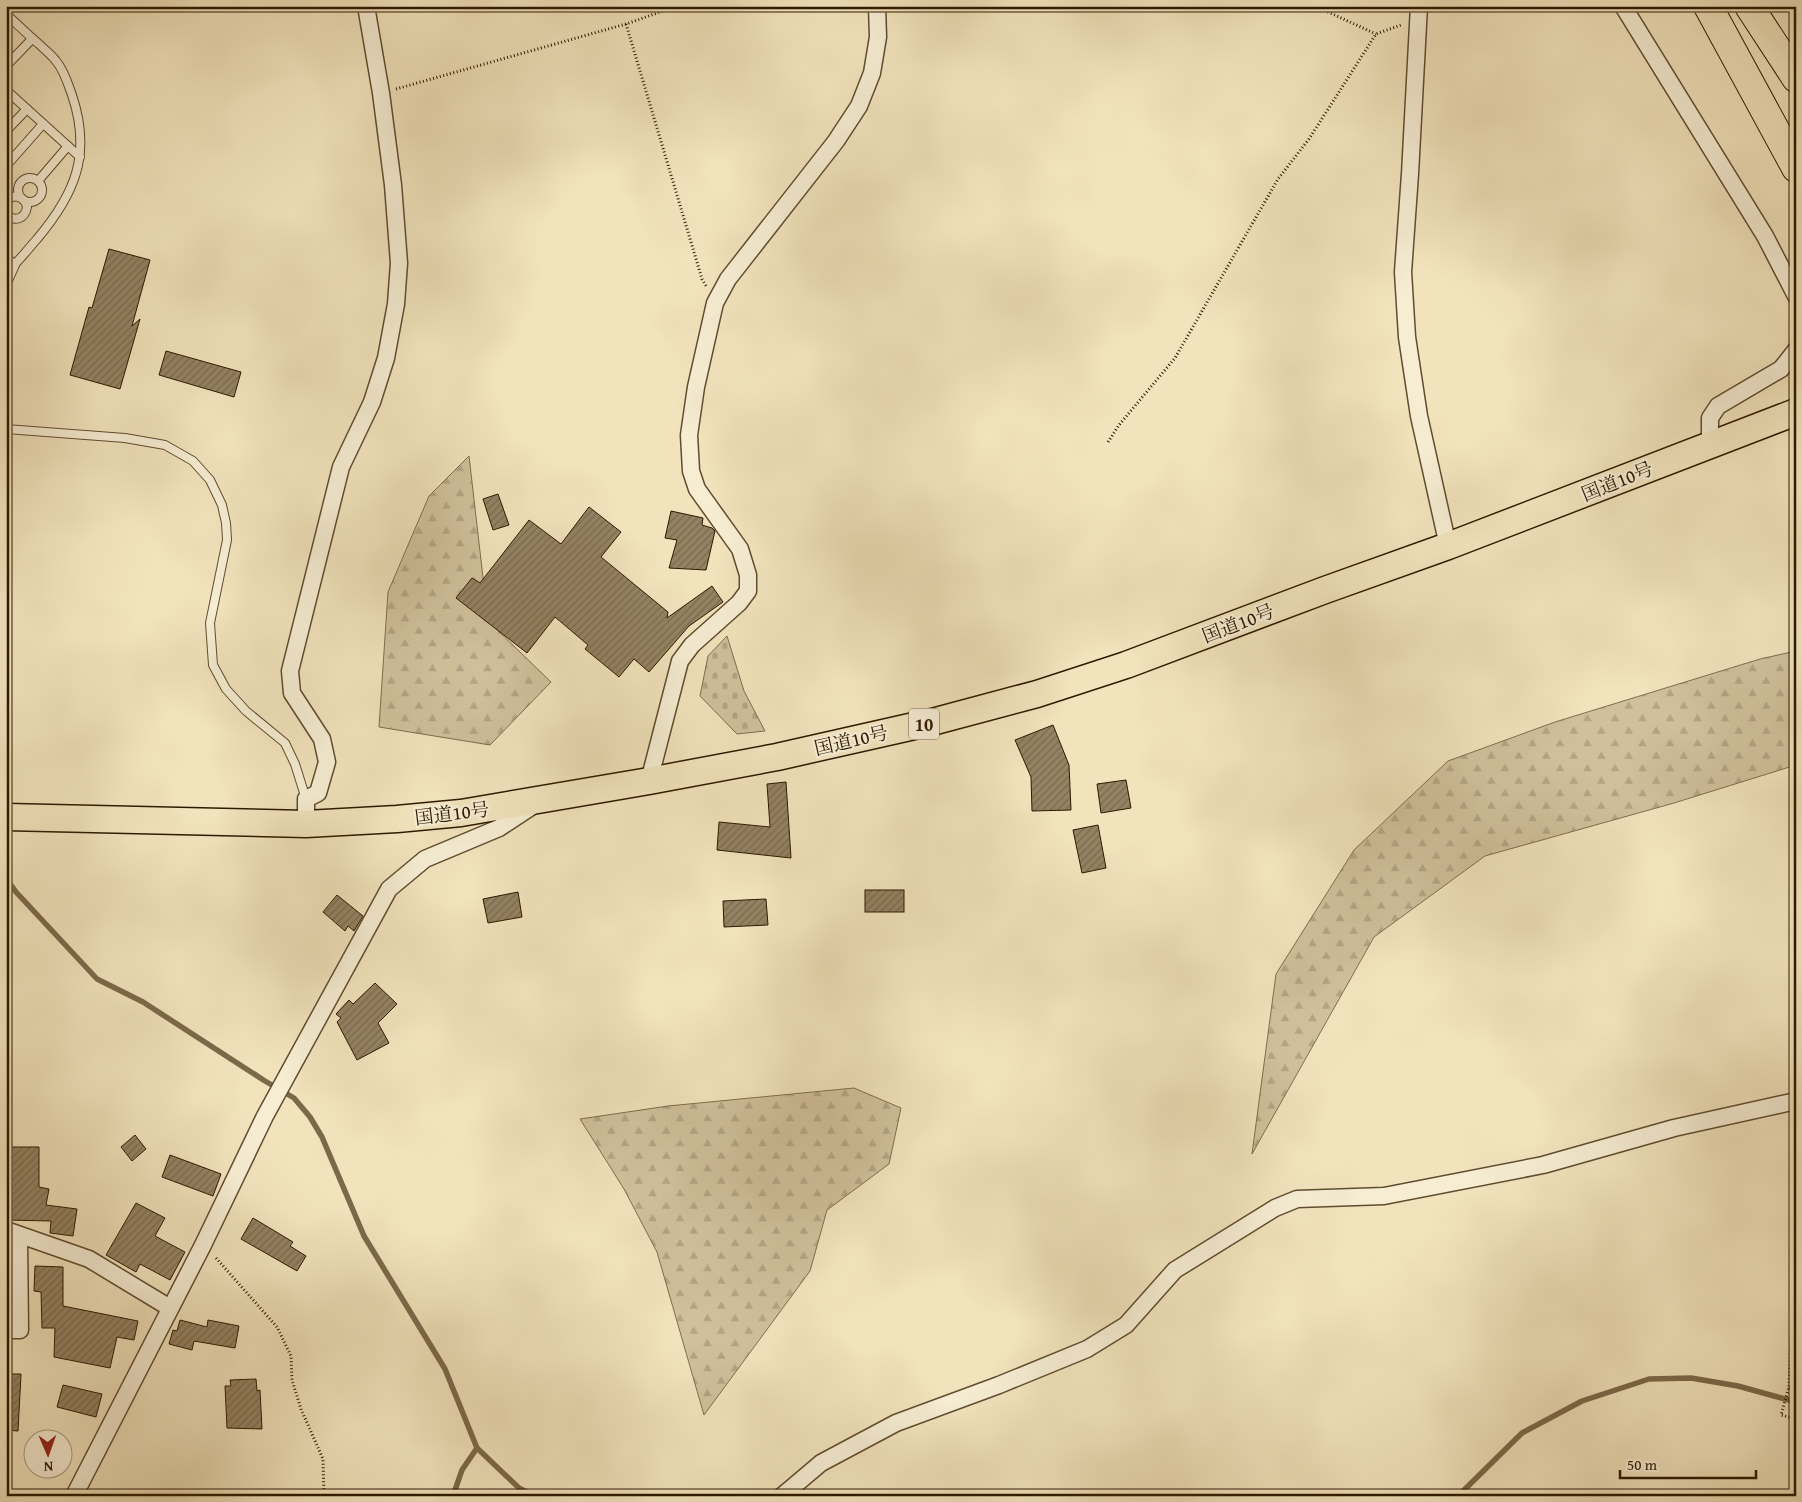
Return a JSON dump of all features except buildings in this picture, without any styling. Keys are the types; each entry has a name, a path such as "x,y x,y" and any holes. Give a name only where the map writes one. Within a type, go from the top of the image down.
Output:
{"highway":[{"path":"1708,6 1796,168"},
{"path":"1750,6 1796,78"},
{"name":"国道10号","path":"6,817 306,824 425,817 541,800 778,757 932,722 1037,694 1126,666 1325,590 1448,546 1796,412"}],"street":[{"path":"306,824 306,798 318,793 327,762 322,739 292,693 290,671 341,467 372,402 386,358 396,304 399,263 393,185 381,93 366,6"},
{"path":"649,781 680,661 692,645 739,603 748,590 748,575 740,549 698,489 691,471 689,435 696,386 715,303 728,279 836,141 860,106 872,73 878,37 877,6"},
{"path":"1623,6 1765,236 1796,296"},
{"path":"1418,12 1403,272 1406,337 1419,416 1448,546"},
{"path":"1710,444 1710,418 1718,406 1781,369 1796,350"},
{"path":"74,1496 204,1245 265,1116 389,889 425,859 499,828 541,800"},
{"path":"782,1496 821,1464 896,1423 999,1386 1087,1350 1126,1325 1175,1270 1275,1208 1297,1199 1384,1196 1543,1164 1674,1128 1796,1101"},
{"path":"6,1330 20,1330 13,1233 89,1259 170,1308"}],"lane":[{"path":"6,14 57,61 75,103 80,130 80,157 74,183 64,203 15,266 6,285"},
{"path":"6,66 32,38"},
{"path":"6,90 80,157"},
{"path":"6,132 27,109"},
{"path":"6,166 43,124"},
{"path":"38,181 68,146"},
{"path":"6,200 14,196 23,199 32,201 40,196 42,187 38,181 31,178 22,181 18,190 23,199 27,207 24,216 15,219 6,215"},
{"path":"6,258 15,266"},
{"path":"6,272 15,266"},
{"path":"6,429 126,438 166,445 193,461 210,480 222,505 226,523 226,540 210,623 213,665 226,689 246,711 285,743 295,764 306,798"}],"path":[{"path":"381,93 626,24 677,6"},
{"path":"1315,6 1376,34"},
{"path":"1108,442 1119,425 1175,358 1278,179 1309,139 1376,34 1418,12"},
{"path":"626,24 702,280 715,303"},
{"path":"1796,1214 1789,1386 1781,1415 1796,1419"},
{"path":"204,1245 277,1327 291,1356 292,1380 301,1410 323,1458 324,1496"},
{"path":"1789,1386 1796,1388"}],"green space":[{"path":"469,456 488,621 551,682 490,745 379,727 388,592 429,496"},
{"path":"727,636 744,691 765,731 737,734 700,696 708,656"},
{"path":"1796,651 1796,765 1674,803 1485,856 1374,937 1252,1154 1276,974 1354,850 1448,761 1555,722 1760,659"},
{"path":"854,1088 901,1108 889,1164 827,1210 810,1271 704,1415 657,1252 624,1189 580,1119 668,1106"}],"waterway":[{"path":"6,878 16,892 97,979 143,1002 294,1098 310,1117 322,1137 364,1236 445,1369 477,1448 519,1488 534,1496"},
{"path":"1458,1496 1522,1433 1582,1401 1649,1379 1691,1378 1738,1386 1796,1402"},
{"path":"453,1496 462,1470 477,1448"}]}
